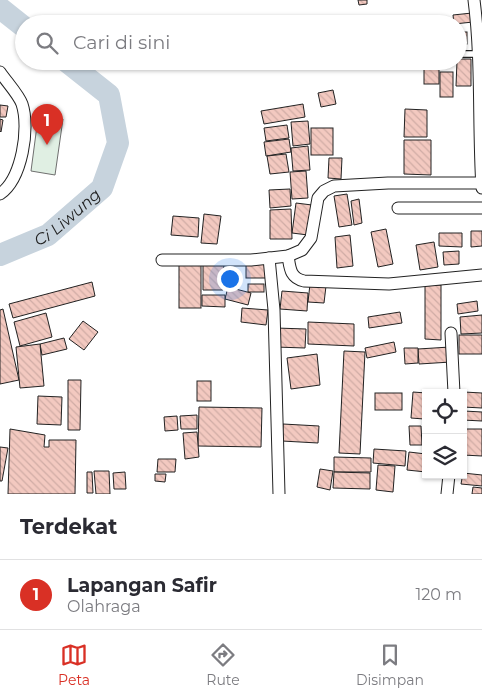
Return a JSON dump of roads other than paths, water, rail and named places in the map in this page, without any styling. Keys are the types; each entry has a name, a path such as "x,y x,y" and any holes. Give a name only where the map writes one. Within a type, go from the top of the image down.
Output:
{"street":[{"path":"474,0 480,38 478,54 482,188"},
{"path":"0,72 22,103 25,125 20,166 5,190 0,194"},
{"path":"162,260 251,260 288,256 302,250 311,238 318,198 324,191 334,186 388,183 482,183"},
{"path":"398,208 482,208"},
{"path":"288,256 292,275 304,281 389,284 482,275"},
{"path":"269,258 274,310 279,494"},
{"path":"451,334 454,389"},
{"path":"447,494 449,479"}],"lane":[{"path":"467,54 478,54"}],"waterway":[{"name":"Ci Liwung","path":"0,8 15,20"},
{"name":"Ci Liwung","path":"0,255 48,235 102,188 118,143 109,95 77,70"}],"place":[{"name":"Lapangan Safir","path":"47,145"}]}
